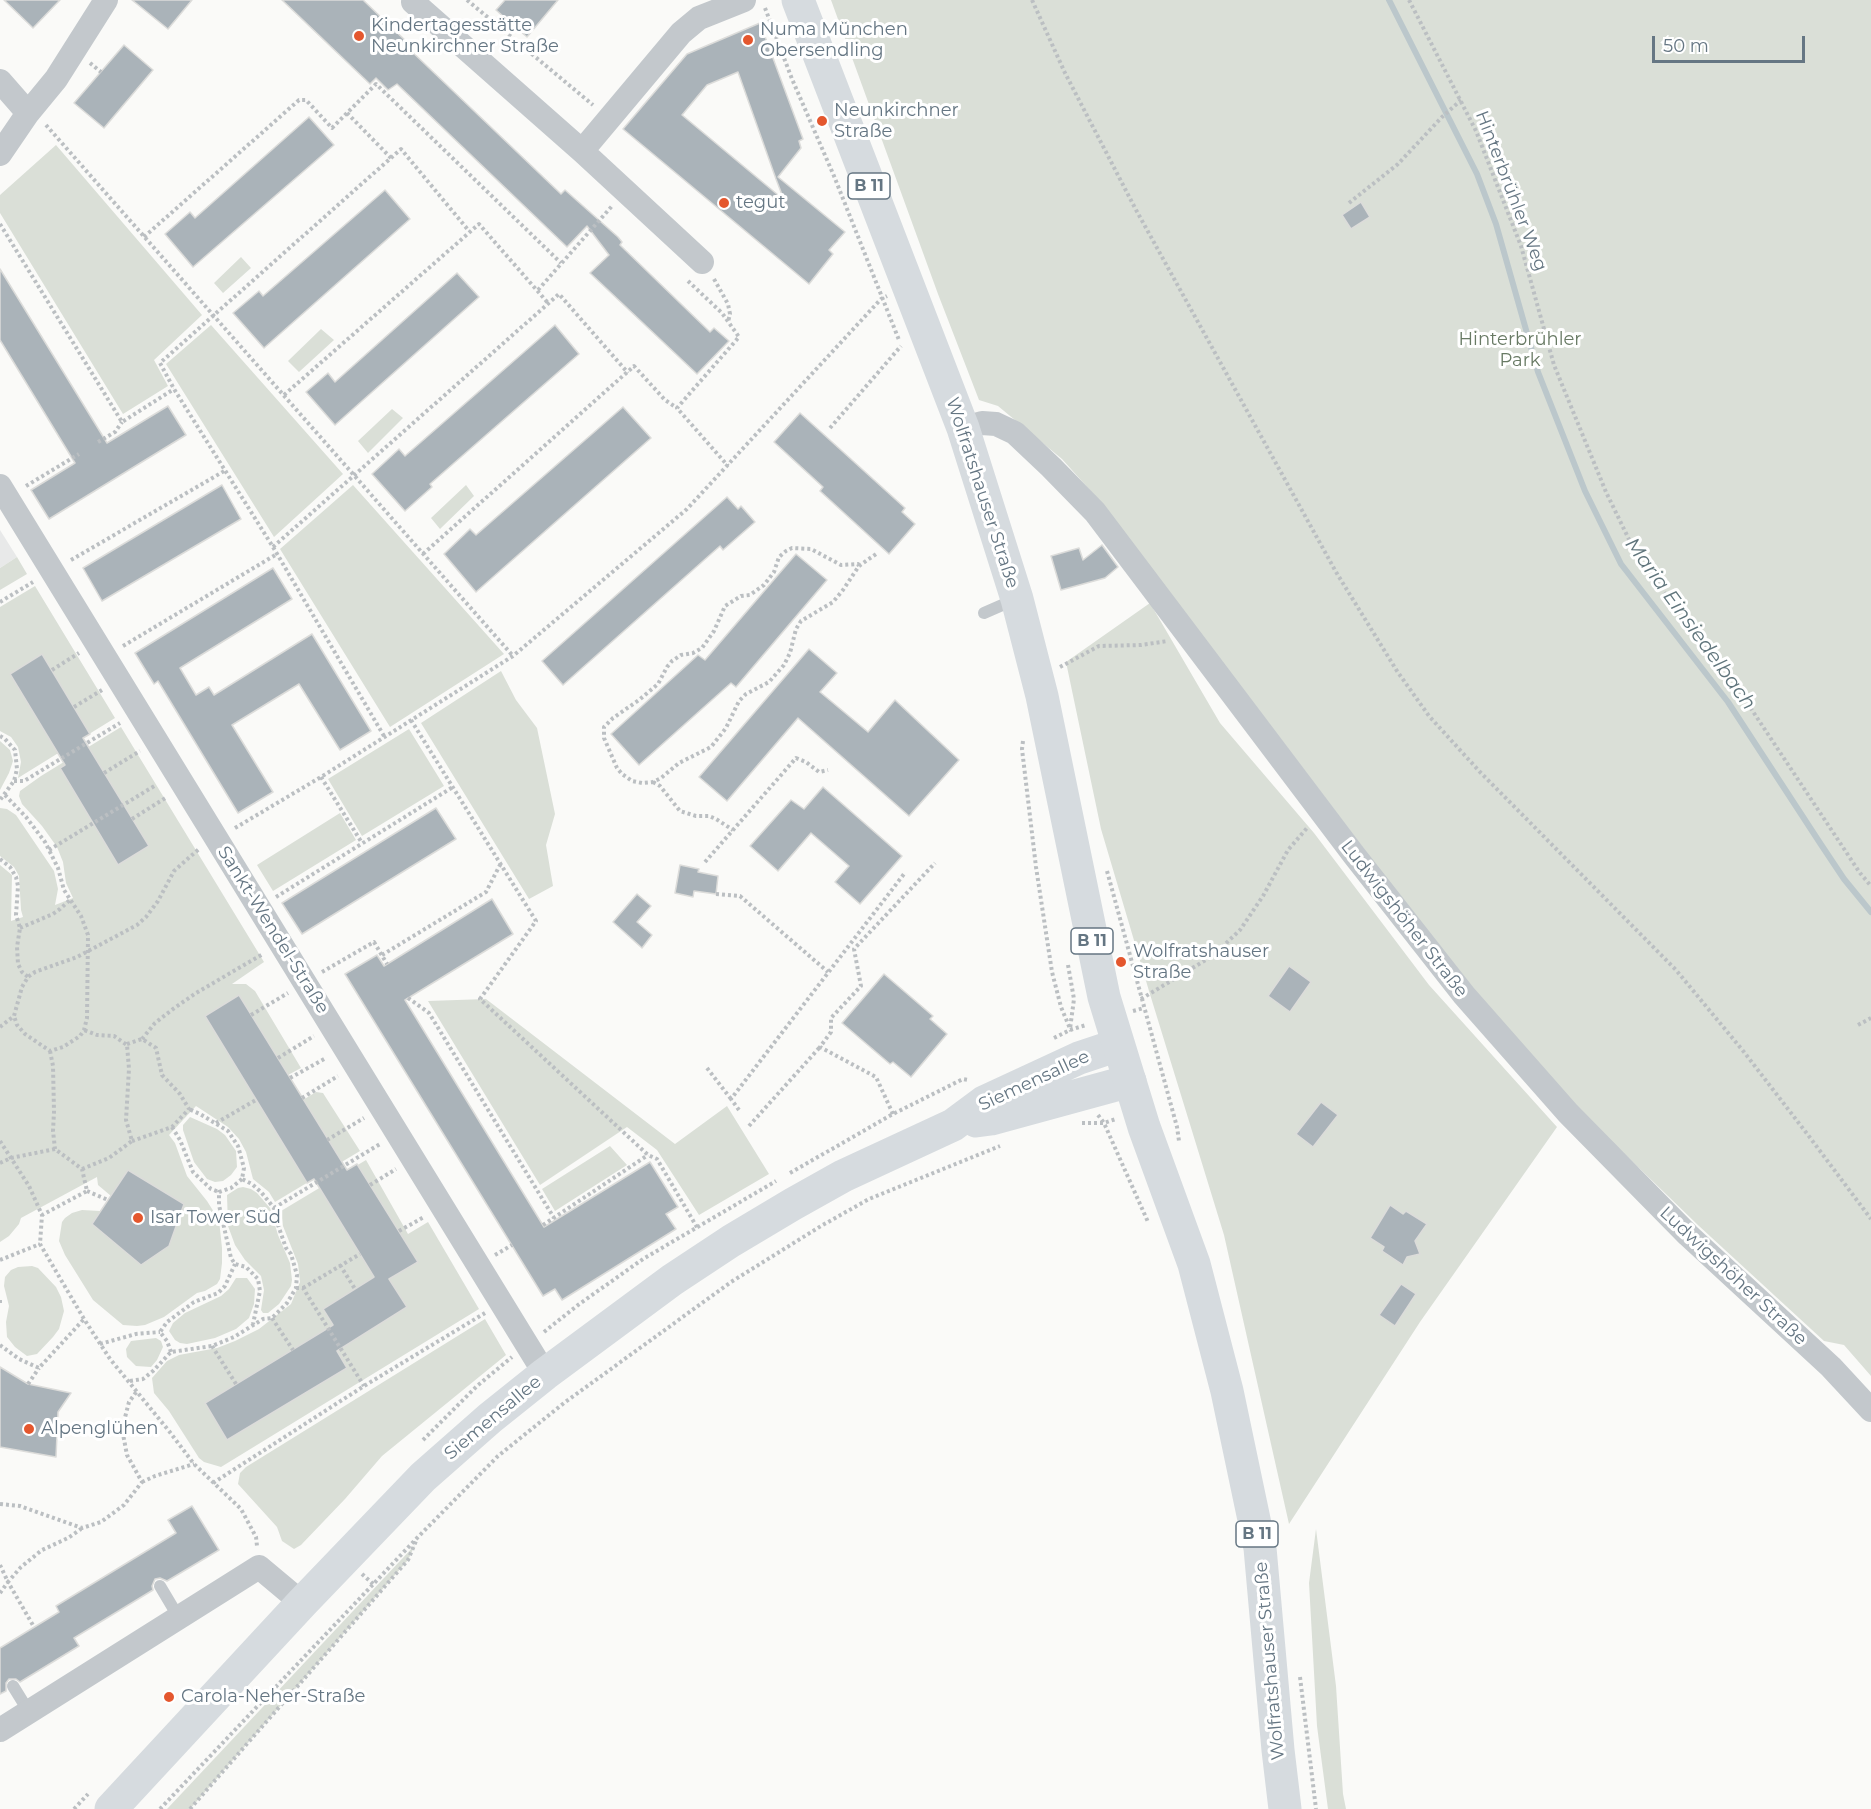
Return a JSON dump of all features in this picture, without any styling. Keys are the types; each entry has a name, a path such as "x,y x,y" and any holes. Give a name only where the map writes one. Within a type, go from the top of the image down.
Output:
{"main road":[{"name":"Wolfratshauser Straße","path":"798,0 963,428 1017,598 1036,670 1104,997 1163,1181 1194,1264 1227,1391 1260,1548 1285,1809"},
{"name":"Siemensallee","path":"111,1809 423,1477 545,1374 655,1293 731,1241 843,1176 953,1125 984,1102 1079,1058 1118,1045"},
{"name":"Siemensallee","path":"953,1125 991,1119 1130,1081"}],"street":[{"path":"0,154 56,79 105,0"},
{"path":"582,151 681,33 699,18 744,0"},
{"path":"414,2 582,151 613,200 695,271"},
{"path":"0,81 28,114"},
{"name":"Ludwigshöher Straße","path":"963,428 982,423 996,423 1015,433 1051,466 1095,512 1323,814 1464,995 1568,1113 1688,1235 1831,1367 1871,1410"},
{"name":"Sankt-Wendel-Straße","path":"4,492 545,1374"},
{"path":"0,1730 259,1568 303,1603"}],"lane":[{"path":"984,613 1017,598"},
{"path":"160,1586 179,1618"},
{"path":"13,1686 29,1712"}],"path":[{"path":"467,0 610,119"},
{"path":"762,0 904,353"},
{"path":"1032,0 1065,73 1135,208 1336,572 1397,670 1429,716 1480,772 1676,970 1758,1070 1871,1219"},
{"name":"Hinterbrühler Weg","path":"1408,0 1476,131 1521,246 1554,365 1606,492 1638,558 1740,692 1860,873 1871,886"},
{"path":"144,237 299,100 306,100 332,128 376,84 561,263"},
{"path":"1348,203 1398,164 1461,100"},
{"path":"346,113 391,158"},
{"path":"28,114 45,124 513,656"},
{"path":"384,736 273,547 160,363 401,149 469,231"},
{"path":"537,291 613,200"},
{"path":"0,224 122,422"},
{"path":"284,395 479,224 548,303"},
{"path":"695,271 719,286 728,304 730,314 728,323"},
{"path":"677,408 739,337 695,271"},
{"path":"273,547 558,294 628,373"},
{"path":"87,1191 82,1169 55,1149 50,1051 25,1034 17,1025 14,1016 22,987 28,977 35,972 77,957 137,925 158,901 174,871 199,849 321,777 513,656 687,509 881,299"},
{"path":"830,428 901,346"},
{"path":"423,554 634,366 665,400 677,408 728,466"},
{"path":"98,442 115,432 122,422 174,389"},
{"path":"4,492 79,454"},
{"path":"0,602 226,470"},
{"path":"860,566 858,564 841,565 811,549 792,548 779,557 774,572 764,585 750,595 741,596 725,606 714,631 702,648 693,653 681,655 672,661 658,684 604,727 607,748 622,774 632,781 653,782 679,763 711,747 726,729 739,701 746,694 769,681 784,665 801,621 833,602 860,566 876,554"},
{"path":"105,657 277,554"},
{"path":"1036,670 1055,670 1099,646 1141,645 1173,640 1193,642"},
{"path":"51,670 79,653"},
{"path":"74,707 102,690"},
{"path":"411,720 536,921 480,999 648,1155 657,1160 701,1235"},
{"path":"14,781 24,781 122,722"},
{"path":"0,736 15,750 16,769 14,781 0,800"},
{"path":"1024,737 1022,749 1051,960 1061,1007 1070,1030"},
{"path":"104,773 140,751"},
{"path":"705,862 796,758 819,772 828,770"},
{"path":"321,777 362,843"},
{"path":"653,782 660,786 680,811 696,816 709,816 733,830"},
{"path":"49,850 156,785"},
{"path":"273,898 453,787"},
{"path":"4,795 36,829 49,850 70,900 88,930 87,1017 84,1030 73,1041 50,1051"},
{"path":"132,819 168,797"},
{"path":"1141,999 1209,958 1240,930 1263,896 1288,850 1323,814"},
{"path":"0,859 10,867 16,877 18,886 16,915 20,928 17,947 18,964 28,977"},
{"path":"382,955 486,892 501,863"},
{"path":"749,1126 820,1047 831,1032 831,1018 861,986 854,949 935,863"},
{"path":"731,1099 904,874"},
{"path":"716,894 740,896 828,972"},
{"path":"20,928 53,914 70,900"},
{"path":"1119,931 1124,930"},
{"path":"319,974 374,942 387,964"},
{"path":"127,1045 142,1039 155,1023 196,993 264,953"},
{"path":"1133,991 1139,989"},
{"path":"251,1015 288,993"},
{"path":"408,998 429,1013 554,1218"},
{"path":"0,1027 14,1016"},
{"path":"1858,1025 1871,1018"},
{"path":"84,1030 97,1035 114,1036 127,1045"},
{"path":"278,1058 314,1036"},
{"path":"142,1039 156,1048 162,1075 180,1094 189,1108 228,1131 238,1146 244,1168 242,1179 231,1188 219,1192 211,1189 193,1173 180,1140 172,1127"},
{"path":"127,1045 129,1069 126,1120 132,1142"},
{"path":"820,1047 876,1077 893,1114"},
{"path":"290,1078 327,1057"},
{"path":"707,1068 739,1110"},
{"path":"302,1098 339,1076"},
{"path":"216,1123 256,1100"},
{"path":"82,1169 110,1158 132,1142 172,1127 189,1108"},
{"path":"327,1140 365,1117"},
{"path":"1104,1123 1149,1223"},
{"path":"0,1141 29,1186 42,1215 40,1244 84,1319 100,1344 194,1464 241,1509 256,1538 259,1568"},
{"path":"274,1208 381,1144"},
{"path":"160,1809 417,1538 506,1449 608,1369 731,1282 821,1226 869,1199 1000,1146"},
{"path":"0,1162 55,1149"},
{"path":"543,1225 648,1155"},
{"path":"1125,1170 1130,1168"},
{"path":"370,1185 397,1169"},
{"path":"129,1381 143,1379 171,1352 212,1346 234,1337 263,1319 272,1318 287,1303 296,1288 297,1275 274,1208 261,1192 242,1179"},
{"path":"42,1215 87,1191"},
{"path":"87,1191 108,1200"},
{"path":"219,1192 221,1218 231,1258 235,1264 246,1268 258,1279 260,1291 253,1325"},
{"path":"399,1231 426,1216"},
{"path":"0,1260 40,1244"},
{"path":"495,1256 512,1245"},
{"path":"296,1288 303,1288 360,1254"},
{"path":"160,1332 167,1322 194,1302 218,1293 225,1286 235,1264"},
{"path":"340,1265 354,1289"},
{"path":"303,1288 364,1386"},
{"path":"213,1483 364,1386 485,1313"},
{"path":"272,1318 293,1350"},
{"path":"28,1384 39,1368 84,1319"},
{"path":"100,1344 136,1334 160,1332"},
{"path":"160,1332 171,1352"},
{"path":"0,1345 19,1359 39,1368"},
{"path":"212,1346 236,1384"},
{"path":"137,1391 129,1402 122,1429 127,1455 142,1482"},
{"path":"0,1593 21,1567 42,1550 100,1521 124,1505 142,1482 194,1464"},
{"path":"0,1504 20,1506 82,1528"},
{"path":"189,1809 408,1560 417,1538"},
{"path":"0,1565 34,1627"},
{"path":"355,1582 370,1565"}],"shaded area":[{"path":"0,530 17,557 0,568"}],"green space":[{"name":"Hinterbrühler Park","path":"831,0 1871,0 1871,1376 1844,1345 1824,1341 1699,1226 1577,1108 1469,988 1106,508 1062,459 998,406 979,400"},
{"path":"56,145 202,315 154,360 168,386 123,414 0,213 0,195"},
{"path":"241,257 251,268 223,293 214,283"},
{"path":"211,325 343,474 274,537 166,364"},
{"path":"321,329 334,340 299,372 288,361"},
{"path":"392,409 403,418 368,453 358,441"},
{"path":"353,485 504,654 390,727 280,549"},
{"path":"466,485 474,496 440,529 431,518"},
{"path":"17,557 27,574 0,590 0,568"},
{"path":"35,586 115,718 18,778 21,762 18,747 11,737 0,731 0,607"},
{"path":"1150,603 1220,723 1314,833 1429,985 1557,1127 1420,1322 1289,1524 1224,1235 1101,829 1066,662"},
{"path":"501,671 516,700 537,728 555,814 546,845 553,886 529,899 421,723"},
{"path":"121,727 264,962 232,984 246,984 255,991 301,1068 288,1075 303,1100 316,1092 323,1093 360,1151 275,1202 269,1192 253,1179 246,1152 239,1139 228,1127 196,1106 169,1135 175,1143 187,1176 219,1220 222,1248 220,1279 217,1284 197,1293 164,1317 137,1326 123,1325 93,1300 59,1241 62,1222 65,1218 82,1210 100,1211 111,1196 98,1185 97,1177 21,1218 9,1236 0,1242 0,865 12,875 11,921 23,917 19,876 14,867 0,856 0,808 7,809 16,815 54,871 58,889 55,905 73,898 66,883 63,862 57,847 22,804 20,791"},
{"path":"409,729 444,786 362,836 328,779"},
{"path":"0,741 10,750 13,761 0,790"},
{"path":"340,813 356,840 273,891 257,865"},
{"path":"486,999 675,1144 727,1106 769,1174 699,1215 657,1150 627,1127 540,1185 428,1001"},
{"path":"190,1117 217,1129 225,1135 236,1151 237,1167 223,1181 215,1182 207,1179 194,1162 183,1130 183,1125"},
{"path":"610,1146 627,1165 555,1211 542,1189"},
{"path":"366,1160 408,1234 428,1222 479,1309 221,1467 204,1462 154,1393 152,1378 167,1361 179,1355 217,1348 235,1341 259,1329 291,1304 300,1282 298,1264 283,1226 281,1211"},
{"path":"243,1187 257,1193 270,1208 290,1263 291,1286 279,1304 268,1313 263,1313 261,1310 264,1290 261,1276 245,1260 235,1245 228,1226 227,1195"},
{"path":"32,1266 38,1268 56,1287 64,1311 59,1329 53,1337 37,1354 27,1356 7,1337 6,1322 9,1306 4,1286 5,1277 11,1270"},
{"path":"236,1278 247,1278 255,1289 254,1304 249,1318 236,1329 215,1338 187,1344 175,1340 169,1331 173,1323 185,1313 221,1296"},
{"path":"485,1319 506,1355 382,1456 301,1545 294,1549 282,1541 277,1527 238,1484 240,1473 246,1467"},
{"path":"156,1338 161,1341 163,1347 151,1367 136,1366 127,1357 126,1349 131,1341"},
{"path":"1316,1529 1336,1686 1346,1809 1328,1809 1317,1726 1309,1583"},
{"path":"415,1545 408,1560 190,1809 167,1809"}],"building":[{"path":"4,0 60,0 33,28"},
{"path":"132,0 192,0 168,29"},
{"path":"282,0 363,0 409,44 406,46 561,194 565,190 618,237 622,242 620,245 710,332 714,328 729,341 697,374 590,273 609,255 587,226 567,247 397,84 388,90 376,78 370,84"},
{"path":"505,0 558,0 527,37 496,10"},
{"path":"760,23 803,139 799,141 801,148 778,177 845,232 829,250 833,254 809,284 623,129 687,54","holes":["738,72 784,200 682,115 707,85"]},
{"path":"124,45 153,70 104,128 74,103"},
{"path":"309,117 334,145 193,267 165,234 190,212 195,218"},
{"path":"385,190 410,219 264,348 233,313 259,291 263,296"},
{"path":"1361,202 1370,217 1351,229 1342,215"},
{"path":"0,269 107,443 168,406 186,435 49,519 31,490 75,463 0,340"},
{"path":"457,273 479,297 335,425 306,392 328,373 335,382"},
{"path":"555,325 579,354 430,484 432,487 405,511 372,474 399,449 405,456"},
{"path":"623,407 651,438 476,592 444,554 470,529 476,535"},
{"path":"800,413 905,508 902,512 915,524 889,554 820,491 823,487 774,442"},
{"path":"222,485 241,519 102,601 83,568"},
{"path":"727,497 738,509 741,506 755,522 723,550 720,546 563,685 542,661"},
{"path":"1102,545 1118,567 1105,578 1061,590 1051,556 1079,548 1083,560"},
{"path":"796,554 827,580 736,687 731,683 639,765 611,734 698,655 705,660"},
{"path":"273,568 292,599 180,668 196,695 209,687 214,695 312,634 371,731 340,750 299,684 232,725 273,792 238,813 158,681 154,684 135,653"},
{"path":"809,649 837,673 820,692 868,732 895,700 959,760 909,816 798,718 727,801 699,777"},
{"path":"42,654 90,734 83,738 149,846 118,865 60,768 65,765 10,674"},
{"path":"823,787 902,856 860,904 835,882 849,866 811,833 778,871 750,846 791,800 804,809"},
{"path":"436,808 456,839 302,934 282,903"},
{"path":"680,865 718,876 716,894 694,891 693,897 675,893"},
{"path":"637,894 651,906 637,922 652,935 642,948 613,922"},
{"path":"492,899 513,934 405,1000 544,1227 650,1162 678,1207 666,1214 676,1229 562,1300 555,1289 543,1296 345,974 377,955 384,966"},
{"path":"1289,966 1311,982 1290,1012 1268,996"},
{"path":"884,974 933,1016 930,1019 947,1034 911,1077 893,1062 890,1064 842,1023"},
{"path":"239,995 347,1170 357,1164 418,1262 389,1279 407,1307 337,1351 347,1368 227,1440 205,1403 333,1325 323,1309 374,1277 314,1179 307,1183 205,1016"},
{"path":"1321,1102 1338,1115 1313,1147 1296,1134"},
{"name":"Isar Tower Süd","path":"128,1170 184,1204 169,1246 141,1265 92,1224"},
{"path":"1390,1205 1403,1214 1406,1211 1427,1224 1415,1241 1420,1254 1407,1257 1403,1265 1382,1251 1384,1247 1370,1238"},
{"path":"1401,1284 1416,1294 1395,1326 1379,1315"},
{"name":"Alpenglühen","path":"0,1367 28,1384 71,1393 58,1412 56,1457 0,1447"},
{"path":"192,1506 219,1550 167,1581 160,1578 155,1579 153,1590 74,1638 79,1646 20,1682 16,1679 9,1679 6,1683 6,1691 0,1694 0,1648 59,1612 56,1606 176,1533 168,1520"}],"waterway":[{"name":"Maria Einsiedelbach","path":"1389,0 1477,174 1496,224 1538,372 1585,491 1621,564 1728,702 1844,879 1871,912"}],"place":[{"name":"Kindertagesstätte Neunkirchner Straße","path":"359,36"},
{"name":"Numa München Obersendling","path":"748,40"},
{"name":"Neunkirchner Straße","path":"822,121"},
{"name":"tegut","path":"724,203"},
{"name":"Wolfratshauser Straße","path":"1121,962"},
{"name":"Isar Tower Süd","path":"138,1218"},
{"name":"Alpenglühen","path":"29,1429"},
{"name":"Carola-Neher-Straße","path":"169,1697"}]}
